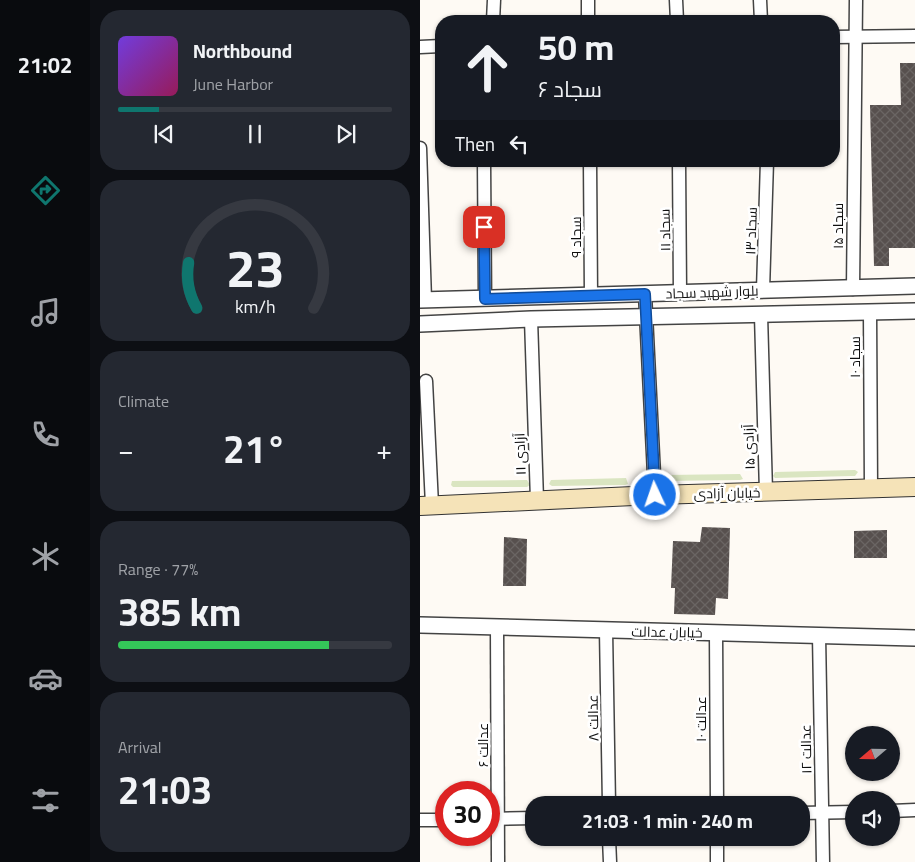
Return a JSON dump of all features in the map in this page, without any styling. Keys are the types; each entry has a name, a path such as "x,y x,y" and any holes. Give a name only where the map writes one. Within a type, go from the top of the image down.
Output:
{"main road":[{"name":"خیابان آزادی","path":"426,505 655,495 915,487"}],"street":[{"path":"493,15 494,0"},
{"path":"588,0 588,15"},
{"path":"676,0 677,15"},
{"path":"760,0 761,15"},
{"name":"سجاد ۱۵","path":"853,289 856,0"},
{"path":"840,37 915,36"},
{"path":"420,47 435,46"},
{"path":"420,148 422,178 422,300"},
{"path":"484,167 485,299"},
{"name":"سجاد ۹","path":"590,167 591,296"},
{"name":"سجاد ۱۱","path":"679,167 680,292"},
{"name":"سجاد ۱۳","path":"763,290 767,167"},
{"name":"بلوار شهید سجاد","path":"422,300 915,286"},
{"path":"645,294 655,495"},
{"name":"بلوار شهید سجاد","path":"420,324 531,319 915,311"},
{"name":"سجاد ۱۰","path":"870,312 871,489"},
{"name":"آزادی ۱۵","path":"760,315 766,492"},
{"name":"آزادی ۱۱","path":"531,319 536,500"},
{"path":"426,381 426,505"},
{"name":"خیابان عدالت","path":"420,626 915,638"},
{"name":"عدالت ۶","path":"494,781 497,628"},
{"name":"عدالت ۸","path":"606,630 609,796"},
{"name":"عدالت ۱۰","path":"716,633 717,796"},
{"name":"عدالت ۱۲","path":"819,635 823,862"},
{"path":"900,811 915,810"},
{"path":"810,813 845,812"},
{"path":"500,819 525,818"},
{"path":"420,820 435,820"},
{"name":"عدالت ۶","path":"496,846 498,862"},
{"path":"609,846 610,862"},
{"path":"717,846 717,862"}],"green space":[{"path":"855,470 858,472 855,476 775,478 773,476 775,472"},
{"path":"740,474 743,479 740,480 666,481 664,479 666,475"},
{"path":"626,478 628,484 625,485 552,486 549,484 551,480"},
{"path":"527,480 530,485 527,487 453,487 451,485 452,481"}],"building":[{"path":"900,63 915,63 915,248 889,248 889,266 874,266 870,105 901,105"},
{"path":"702,527 730,528 728,599 716,598 715,615 674,614 675,588 671,588 673,541 700,542"},
{"path":"887,530 887,558 854,558 854,531"},
{"path":"504,537 527,539 526,586 503,586"}],"route":[{"path":"484,227 485,299 645,294 655,495"}]}
